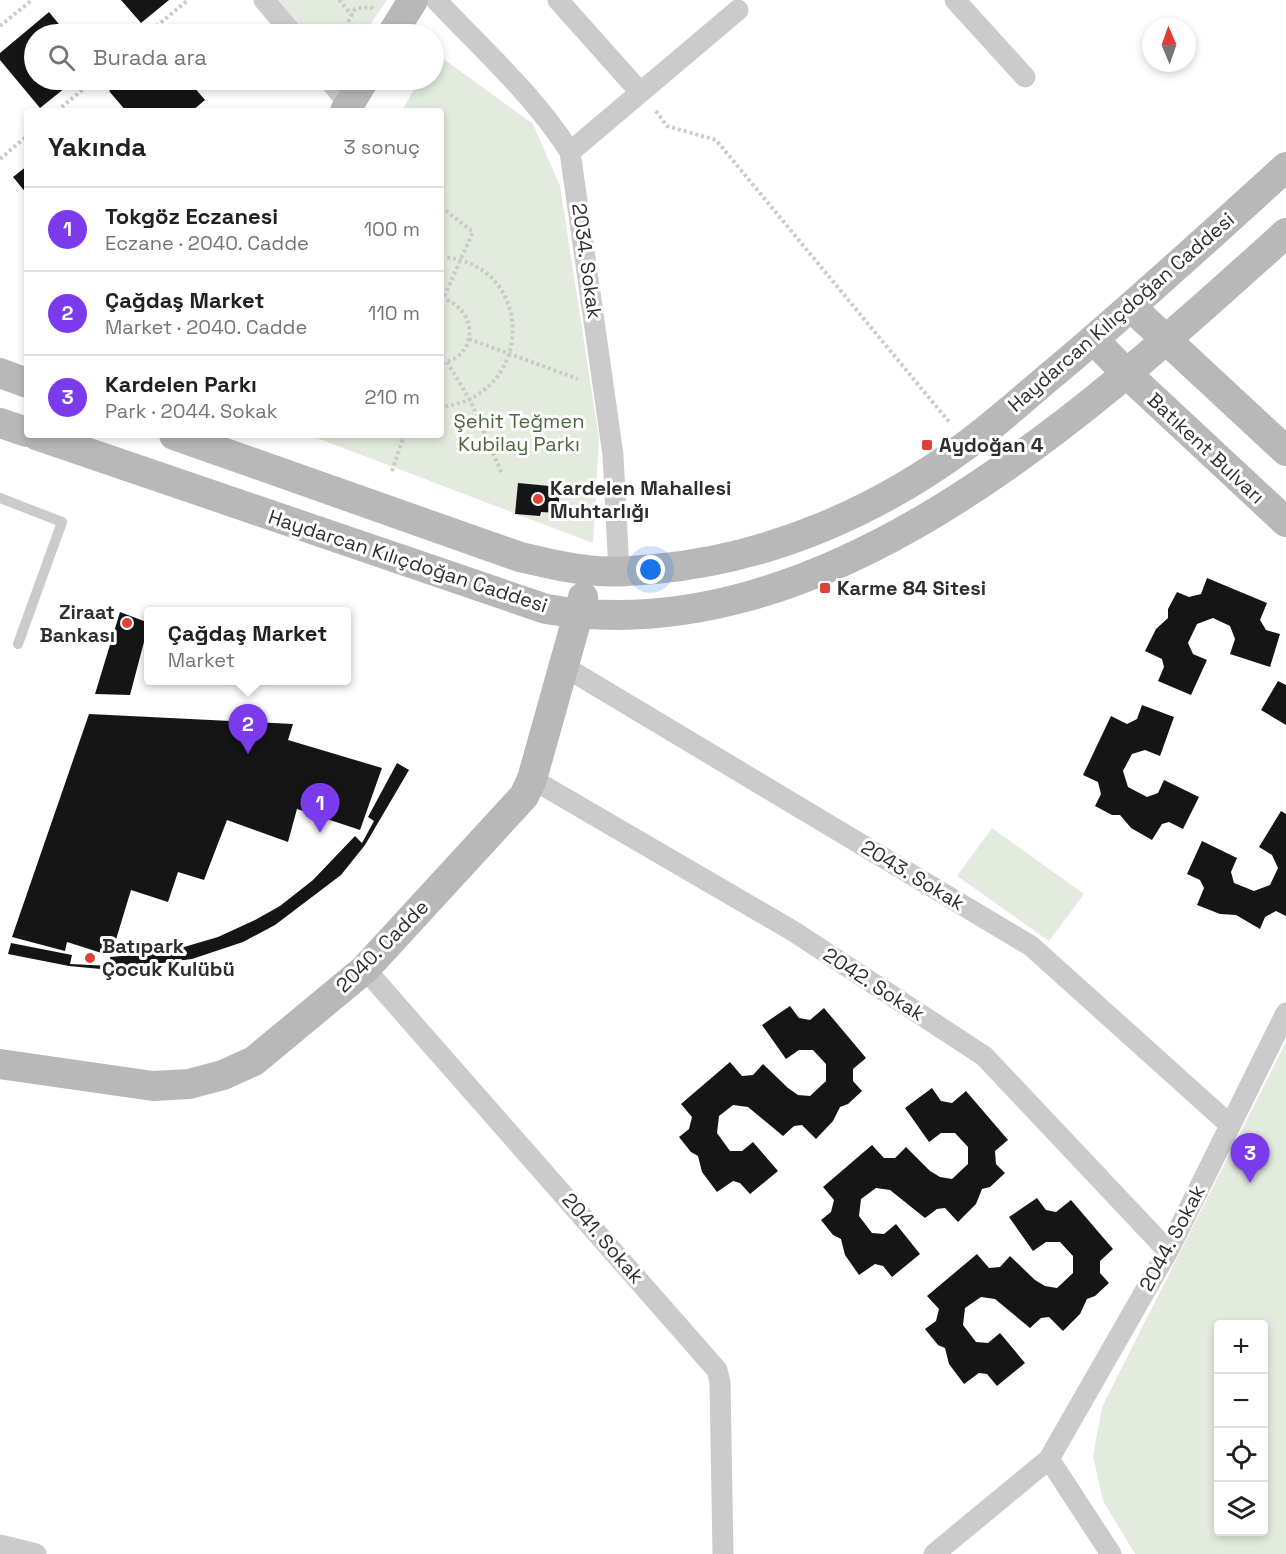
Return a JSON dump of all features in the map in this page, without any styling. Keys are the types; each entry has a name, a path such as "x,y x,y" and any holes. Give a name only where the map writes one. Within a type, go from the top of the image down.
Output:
{"main road":[{"path":"398,24 413,0"},
{"name":"Haydarcan Kılıçdoğan Caddesi","path":"183,438 520,557 588,571 619,572 687,566 745,554 796,539 905,485 968,444 1094,340 1286,167"},
{"name":"Haydarcan Kılıçdoğan Caddesi","path":"45,438 522,602 579,615 657,613 708,605 769,589 831,567 886,540 980,486 1126,374 1286,233"},
{"path":"1131,307 1286,451"},
{"name":"Batıkent Bulvarı","path":"1094,340 1126,374 1286,522"},
{"path":"0,373 24,382"},
{"path":"0,423 24,431"},
{"name":"2040. Cadde","path":"0,1064 112,1082 153,1086 189,1084 223,1075 254,1061 365,969 511,811 532,779 579,615 588,571"}],"street":[{"path":"264,0 284,24"},
{"name":"2034. Sokak","path":"436,0 532,100 570,152 613,455 619,572"},
{"path":"558,0 640,92"},
{"path":"955,0 1025,77"},
{"path":"570,152 738,10"},
{"name":"2043. Sokak","path":"565,667 1030,946 1230,1125"},
{"name":"2042. Sokak","path":"532,779 793,931 984,1056 1167,1251"},
{"name":"2041. Sokak","path":"365,969 717,1370 720,1382 723,1554"},
{"name":"2044. Sokak","path":"1049,1459 1167,1251 1286,1013"},
{"path":"934,1554 1049,1459 1111,1554"},
{"path":"0,1545 36,1554"}],"lane":[{"path":"0,498 62,522 18,644"}],"path":[{"path":"0,26 32,0"},
{"path":"159,24 188,0"},
{"path":"339,0 352,15"},
{"path":"61,108 82,90"},
{"path":"640,92 667,126 716,140 968,444"},
{"path":"0,159 24,139"},
{"path":"444,209 473,232 444,293"},
{"path":"444,258 474,265 492,279 505,297 513,318 514,340 509,356 496,381 470,400 444,406"},
{"path":"444,299 460,308 467,317 469,339 464,350 444,362"},
{"path":"469,339 509,356 604,388"},
{"path":"447,362 470,400 502,474"},
{"path":"392,471 403,438"}],"green space":[{"path":"271,0 387,0 371,24 291,24"},
{"name":"Şehit Teğmen Kubilay Parkı","path":"444,59 533,124 560,186 599,438 593,543 317,438 444,438 444,108 404,108 414,90 444,90"},
{"path":"992,828 1084,894 1049,941 957,876"},
{"path":"1286,1042 1286,1554 1135,1554 1103,1501 1093,1456 1102,1407"}],"building":[{"path":"121,0 169,0 141,23"},
{"path":"49,12 59,24 35,24"},
{"path":"24,33 24,89 0,60 0,53"},
{"path":"25,90 62,90 40,108"},
{"path":"196,90 205,100 196,108 123,108 109,91"},
{"path":"24,168 24,190 13,177"},
{"name":"Kardelen Mahallesi Muhtarlığı","path":"518,483 560,487 558,513 541,512 540,516 515,514"},
{"path":"1207,578 1267,603 1260,620 1266,630 1280,634 1270,667 1230,654 1235,639 1230,626 1213,618 1197,624 1188,643 1193,654 1207,660 1191,695 1158,681 1164,667 1162,659 1145,651 1156,629 1168,618 1168,609 1177,592 1189,597 1201,594"},
{"path":"120,612 144,621 144,642 130,695 95,694"},
{"path":"1278,681 1286,685 1286,725 1261,710"},
{"path":"1142,705 1174,717 1160,756 1145,750 1132,754 1123,771 1128,787 1147,797 1158,793 1164,780 1199,797 1183,829 1169,822 1162,824 1152,840 1131,828 1120,815 1112,815 1095,806 1101,794 1098,782 1083,775 1111,716 1127,724 1137,719"},
{"path":"89,714 293,724 288,740 382,768 360,830 297,809 288,842 227,820 204,880 178,872 168,902 131,890 111,956 67,942 65,951 12,937"},
{"path":"397,763 409,770 365,845 341,875 275,925 243,942 192,959 111,970 69,966 8,954 11,943 72,955 70,964 111,966 110,957 167,952 218,937 255,920 280,906 313,880 355,836 362,843 374,821 368,817"},
{"path":"1281,811 1286,814 1286,916 1276,911 1265,917 1260,929 1236,915 1220,914 1197,905 1204,888 1200,880 1187,874 1202,841 1237,858 1231,872 1234,883 1254,891 1270,885 1278,868 1272,855 1259,847"},
{"path":"790,1006 799,1018 810,1020 824,1008 866,1058 853,1069 853,1081 862,1091 848,1104 840,1107 833,1121 816,1139 802,1125 794,1126 783,1136 748,1107 733,1105 719,1116 717,1133 730,1151 742,1151 753,1142 778,1171 750,1194 740,1183 733,1181 717,1192 702,1172 698,1156 691,1152 679,1137 689,1129 692,1117 681,1104 730,1062 742,1076 753,1075 763,1064 798,1095 810,1096 826,1081 826,1064 813,1050 799,1050 786,1059 762,1025"},
{"path":"932,1088 941,1101 952,1103 966,1091 1008,1140 995,1151 996,1164 1005,1173 990,1187 982,1189 976,1204 958,1222 945,1208 937,1209 925,1218 890,1190 876,1188 861,1199 859,1216 872,1233 884,1234 896,1224 920,1254 892,1277 883,1266 875,1264 859,1275 845,1255 841,1239 833,1235 821,1220 831,1212 834,1200 823,1187 872,1145 884,1158 895,1158 906,1147 930,1171 940,1177 952,1179 968,1164 968,1147 955,1133 941,1133 929,1142 905,1108"},
{"path":"1037,1198 1046,1210 1056,1212 1071,1200 1113,1249 1100,1261 1100,1273 1109,1283 1095,1296 1087,1299 1080,1314 1063,1331 1049,1317 1041,1318 1030,1328 995,1299 981,1297 965,1308 963,1325 976,1342 988,1343 1000,1333 1025,1363 997,1386 987,1374 979,1373 964,1384 949,1364 945,1348 938,1345 925,1329 936,1321 939,1309 927,1296 977,1254 989,1268 1000,1267 1010,1256 1035,1280 1045,1286 1057,1288 1073,1273 1073,1256 1060,1242 1046,1242 1033,1251 1009,1217"}],"place":[{"name":"Aydoğan 4","path":"927,445"},
{"name":"Kardelen Mahallesi Muhtarlığı","path":"538,499"},
{"name":"Karme 84 Sitesi","path":"825,588"},
{"name":"Ziraat Bankası","path":"127,623"},
{"name":"Çağdaş Market","path":"248,754"},
{"name":"Tokgöz Eczanesi","path":"320,833"},
{"name":"Batıpark Çocuk Kulübü","path":"90,958"},
{"name":"Kardelen Parkı","path":"1250,1183"}]}
